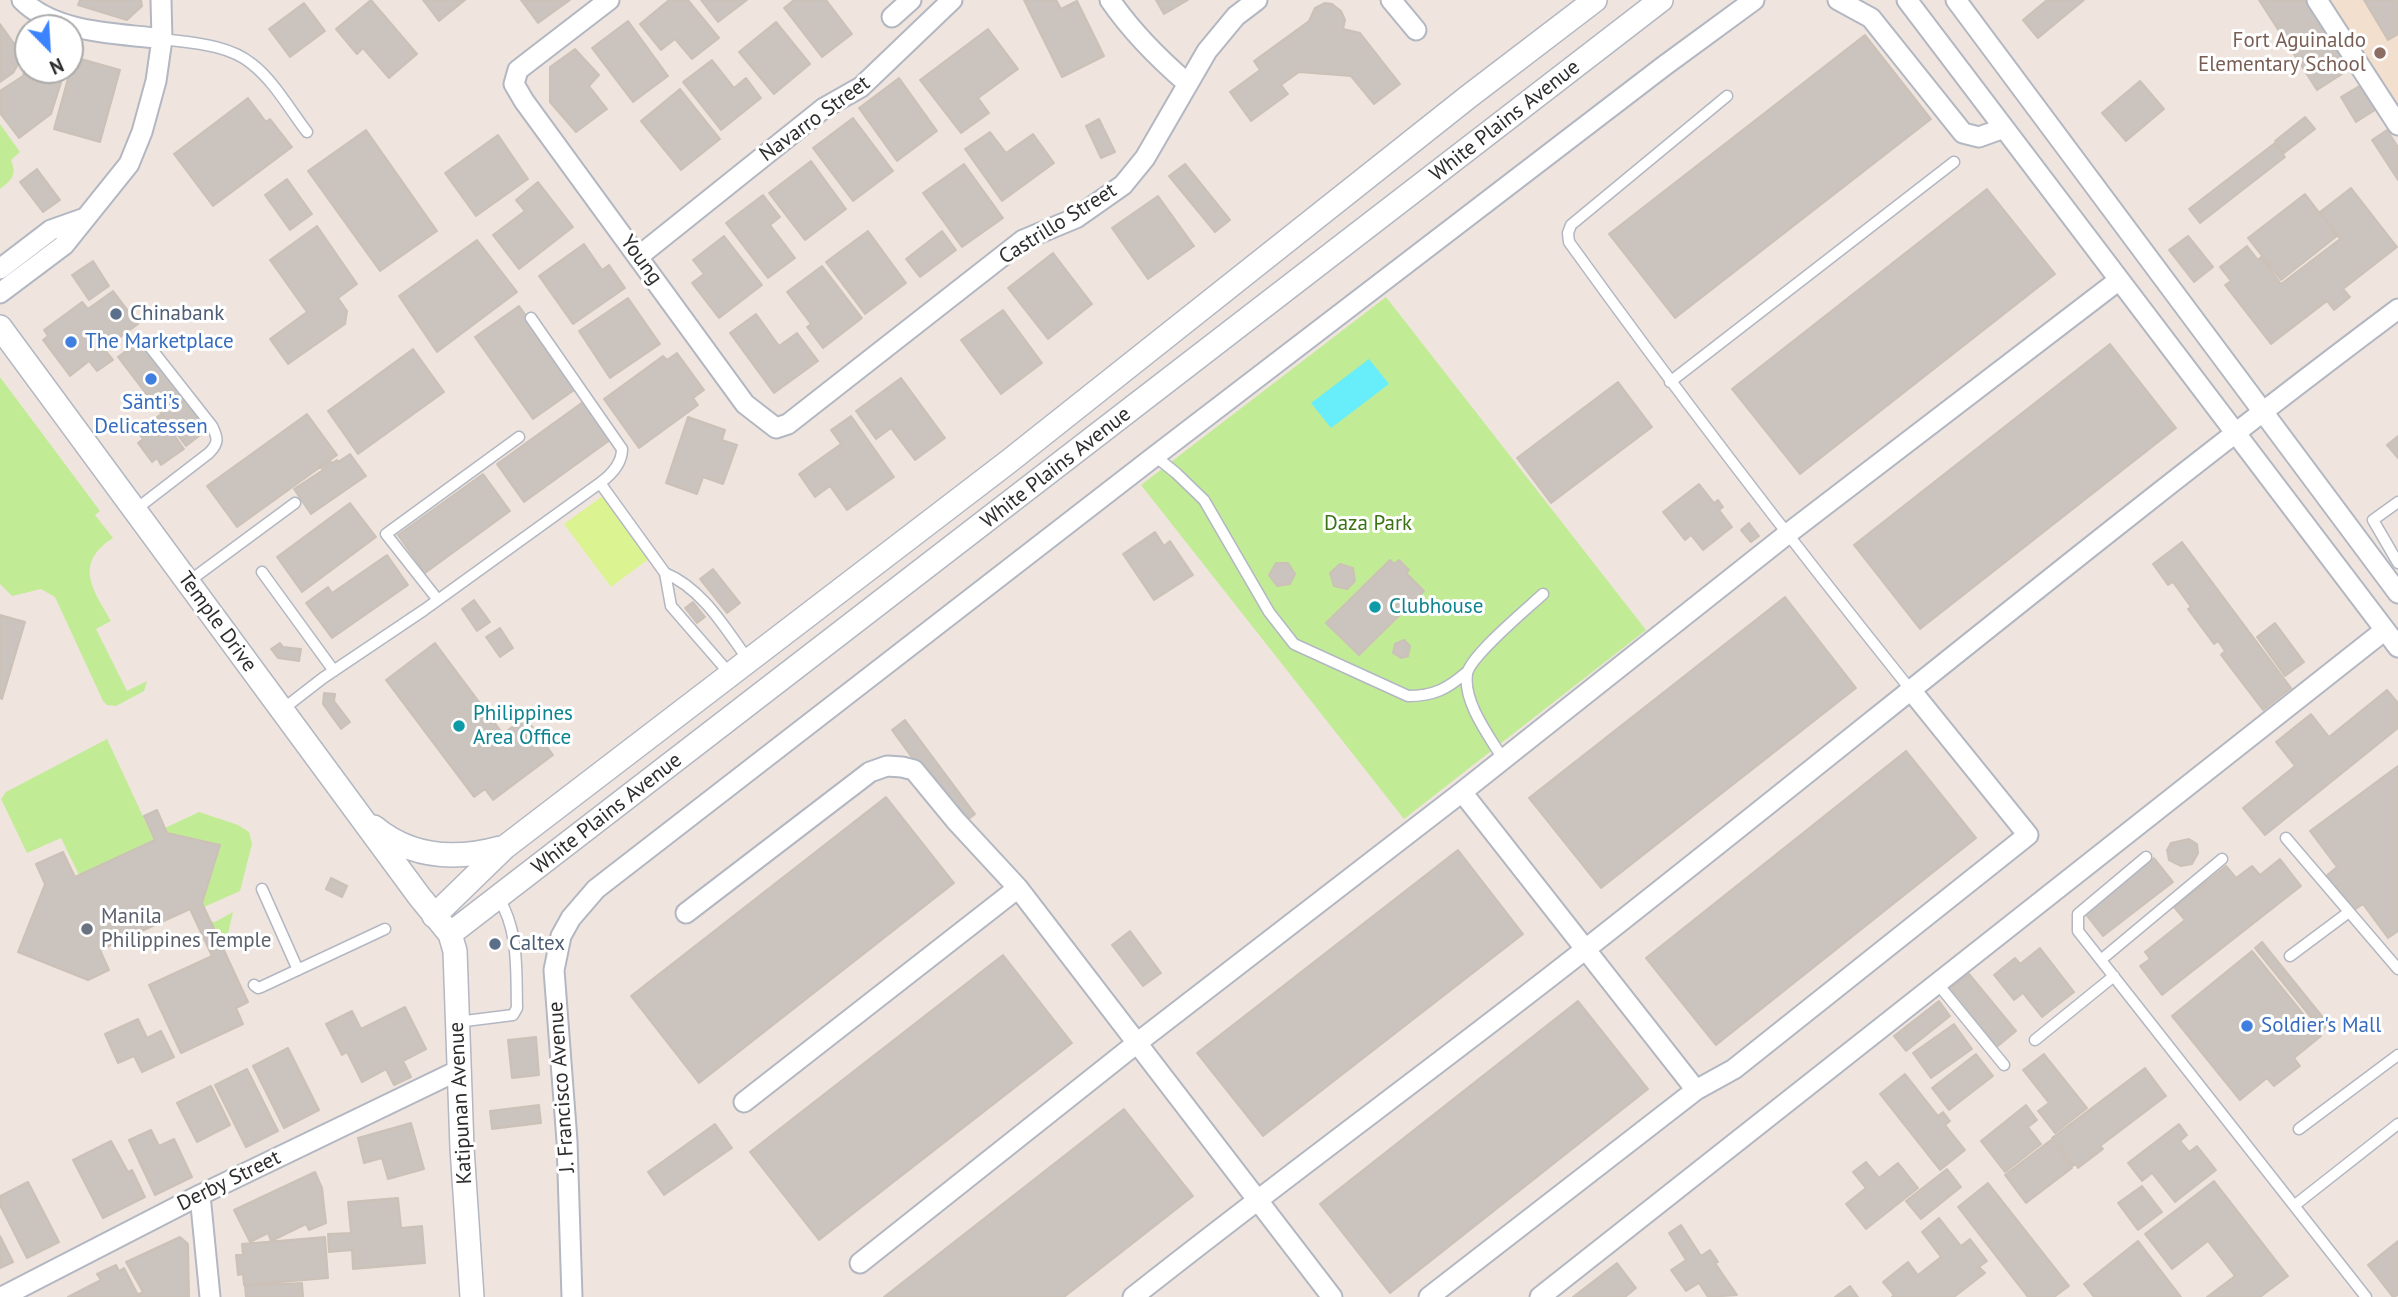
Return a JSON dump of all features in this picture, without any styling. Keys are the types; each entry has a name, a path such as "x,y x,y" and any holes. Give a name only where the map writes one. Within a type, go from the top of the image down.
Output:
{"street":[{"path":"22,0 53,20 80,27 162,39"},
{"path":"0,293 44,248 51,230 86,218 129,164 142,132 156,81 162,39 162,0"},
{"name":"Young","path":"609,0 518,70 514,83 524,101 745,404 776,428"},
{"path":"892,18 911,0"},
{"name":"Navarro Street","path":"639,256 824,108 861,87 952,0"},
{"path":"1110,0 1124,21 1157,57 1187,83"},
{"name":"Castrillo Street","path":"776,428 788,424 1023,240 1076,218 1122,185 1145,158 1207,51 1236,16 1257,0"},
{"path":"1391,0 1416,30"},
{"name":"White Plains Avenue","path":"434,916 505,847 1009,462 1457,106 1595,0"},
{"name":"White Plains Avenue","path":"450,934 1661,0"},
{"name":"J. Francisco Avenue","path":"572,1297 567,1141 554,970 561,936 571,918 596,889 1155,456 1754,0"},
{"path":"1838,0 1871,18 1963,134 1979,137 2004,128"},
{"path":"1907,0 2398,647"},
{"path":"1956,0 2398,593"},
{"path":"2317,0 2398,125"},
{"path":"0,269 44,248"},
{"path":"860,1263 1786,535 2119,280"},
{"path":"1133,1297 1586,949 1910,689 2235,433 2398,309"},
{"name":"Temple Drive","path":"0,327 434,916"},
{"path":"1009,462 1029,489"},
{"path":"1540,1297 2385,630"},
{"path":"1429,1297 1696,1090 1734,1069 2028,835 1910,689"},
{"path":"686,913 870,772 887,766 914,770 956,821 1018,888 1332,1297"},
{"path":"1462,792 1696,1090"},
{"path":"358,814 386,837 432,855 475,855 505,847"},
{"path":"744,1102 1018,888"},
{"path":"434,916 450,934"},
{"name":"Katipunan Avenue","path":"450,934 455,951 472,1297"},
{"name":"Derby Street","path":"2,1297 200,1195 459,1070"},
{"path":"200,1195 210,1297"}],"lane":[{"path":"162,39 213,47 250,62 263,74 307,132"},
{"path":"1727,96 1571,225 1569,242 1670,382 1786,535 1910,689"},
{"path":"1670,382 1954,162"},
{"path":"282,710 600,483 616,467 622,449 531,318"},
{"path":"135,510 209,453 216,446 218,438 212,426 146,342"},
{"path":"438,600 386,534 519,437"},
{"path":"1155,456 1204,500 1269,612 1294,644 1408,696 1425,696 1449,687 1467,673 1477,656 1543,594"},
{"path":"600,483 665,573 671,606 740,668"},
{"path":"2398,502 2373,520 2398,563"},
{"path":"187,582 295,503"},
{"path":"262,572 334,671"},
{"path":"665,573 681,579 704,601 740,668"},
{"path":"1467,673 1469,691 1478,720 1503,759"},
{"path":"2286,838 2398,969"},
{"path":"2146,857 2078,914 2078,931 2366,1297"},
{"path":"2102,959 2222,859"},
{"path":"262,890 298,970"},
{"path":"457,1022 513,1015 517,1008 514,939 508,913 498,897"},
{"path":"2290,956 2349,912"},
{"path":"254,985 261,987 385,929"},
{"path":"2035,1040 2114,976"},
{"path":"1937,983 2004,1065"},
{"path":"2299,1129 2398,1055"},
{"path":"2295,1205 2398,1124"}],"shaded area":[{"name":"Fort Aguinaldo Elementary School","path":"2326,0 2398,0 2398,105"}],"green space":[{"path":"0,124 20,152 11,160 14,170 12,177 0,189"},
{"name":"Daza Park","path":"1386,297 1646,630 1404,819 1141,485"},
{"path":"0,377 100,511 95,515 113,538 93,557 90,567 93,588 111,621 96,629 127,691 147,681 144,691 116,706 107,705 103,701 55,597 41,589 12,596 0,584"},
{"path":"604,495 650,558 611,587 564,524"},
{"path":"107,739 154,840 79,875 61,838 27,853 1,799 6,792"},
{"path":"199,812 238,825 249,832 252,844 240,891 204,907 202,903 219,846 167,833 165,828"},
{"path":"233,912 224,950 210,921 215,922"}],"water":[{"path":"1369,359 1389,384 1331,428 1311,403"}],"building":[{"path":"80,0 141,0 142,6 127,20 78,5"},
{"path":"371,0 417,54 389,78 363,48 357,54 336,29"},
{"path":"423,0 465,0 439,21"},
{"path":"521,0 570,0 538,23"},
{"path":"669,0 688,0 719,38 692,59 675,39 661,50 640,24"},
{"path":"701,0 747,0 718,22"},
{"path":"794,0 826,0 852,34 822,57 784,8"},
{"path":"1024,0 1056,0 1061,9 1077,1 1104,56 1062,77"},
{"path":"1156,0 1188,0 1164,14"},
{"path":"2047,0 2084,0 2038,38 2023,20"},
{"path":"2259,0 2306,0 2350,69 2317,90"},
{"path":"2364,0 2398,0 2398,34 2388,40"},
{"path":"304,3 325,31 290,57 269,29"},
{"path":"1325,3 1332,4 1341,11 1345,20 1343,29 1360,33 1400,84 1374,104 1351,76 1299,72 1281,85 1288,94 1251,121 1230,92 1260,70 1254,61 1309,21 1315,8"},
{"path":"628,21 668,76 633,102 592,48"},
{"path":"776,22 810,64 774,94 739,52"},
{"path":"0,24 14,43 14,71 0,82"},
{"path":"988,29 1018,69 978,98 989,113 961,133 920,80"},
{"path":"1865,35 1931,119 1675,318 1609,234"},
{"path":"575,49 599,75 589,86 607,109 576,132 550,102 550,67"},
{"path":"84,60 120,70 100,142 54,129 66,84 84,84"},
{"path":"712,60 734,88 746,78 761,98 721,130 683,82"},
{"path":"899,78 937,131 897,161 859,108"},
{"path":"2140,81 2164,109 2126,141 2102,113"},
{"path":"14,82 14,84 61,84 51,114 19,138 0,113 0,91"},
{"path":"2361,85 2375,110 2356,122 2341,97"},
{"path":"680,89 720,139 681,170 641,121"},
{"path":"248,98 266,122 270,119 292,147 213,206 174,154"},
{"path":"2305,117 2315,129 2284,153 2275,141"},
{"path":"853,118 893,171 853,201 813,148"},
{"path":"1099,119 1115,152 1101,158 1086,126"},
{"path":"366,130 437,231 380,271 308,171"},
{"path":"2387,130 2398,147 2398,180 2372,140"},
{"path":"990,132 1006,153 1033,134 1054,163 1002,201 965,149"},
{"path":"498,135 528,179 476,216 445,173"},
{"path":"2275,143 2285,157 2200,223 2189,209"},
{"path":"811,161 846,209 805,240 769,193"},
{"path":"964,164 1003,218 962,247 923,193"},
{"path":"1185,164 1230,220 1215,232 1169,176"},
{"path":"37,169 60,200 43,212 20,182"},
{"path":"287,179 312,214 290,230 265,195"},
{"path":"538,182 573,227 519,269 493,235 525,211 516,200"},
{"path":"2351,188 2397,247 2343,289 2350,297 2334,310 2327,301 2271,344 2225,285 2231,281 2220,267 2247,246 2258,260 2261,257 2281,284 2340,239 2320,212"},
{"path":"1987,189 2055,274 1800,474 1732,389"},
{"path":"2305,194 2337,236 2281,280 2248,238"},
{"path":"763,195 780,217 770,225 795,258 768,278 726,223"},
{"path":"1158,196 1194,246 1148,279 1112,228"},
{"path":"317,226 357,284 338,298 347,311 345,324 288,364 270,339 307,312 270,260"},
{"path":"868,231 906,283 865,314 826,262"},
{"path":"942,231 956,250 920,277 906,259"},
{"path":"724,236 762,285 719,318 692,283 704,274 693,260"},
{"path":"2188,236 2213,267 2194,282 2169,250"},
{"path":"477,240 517,292 437,352 399,296"},
{"path":"584,244 602,270 609,265 625,288 573,324 539,276"},
{"path":"1053,253 1092,304 1048,339 1008,288"},
{"path":"93,261 109,286 89,300 72,275"},
{"path":"822,266 862,318 823,348 807,327 811,324 787,292"},
{"path":"113,291 138,324 104,349 113,360 97,371 89,361 70,376 43,340 48,336 44,330 82,302 88,309"},
{"path":"628,298 660,344 610,378 579,331"},
{"path":"519,306 577,388 533,419 475,337"},
{"path":"1003,310 1042,363 1001,394 961,340"},
{"path":"756,314 779,346 797,333 818,361 774,393 730,333"},
{"path":"147,335 216,423 186,446 118,357"},
{"path":"2110,344 2176,428 1920,629 1854,545"},
{"path":"413,349 444,392 358,454 328,411"},
{"path":"677,353 704,390 693,398 698,405 639,448 604,399 663,356 667,360"},
{"path":"901,378 945,438 915,460 891,428 876,439 856,411"},
{"path":"1618,382 1652,427 1551,503 1517,458"},
{"path":"583,402 610,440 524,502 497,464"},
{"path":"307,414 337,455 237,527 207,486"},
{"path":"160,415 184,449 161,465 157,458 152,462 138,443 143,439 137,431"},
{"path":"851,416 894,477 847,510 830,486 815,497 799,474 841,444 831,430"},
{"path":"688,417 725,430 722,440 737,445 723,484 703,477 697,494 666,483"},
{"path":"2398,436 2398,458 2387,445"},
{"path":"350,454 366,476 311,514 294,489 323,470 320,466 329,460 332,463 337,460 338,462"},
{"path":"483,474 510,511 425,573 398,535"},
{"path":"1699,484 1714,503 1718,500 1723,507 1719,510 1732,527 1703,550 1691,535 1685,540 1663,512"},
{"path":"350,503 376,537 302,592 277,557"},
{"path":"1749,523 1759,536 1751,542 1741,530"},
{"path":"1155,532 1164,546 1170,541 1193,575 1154,600 1123,554"},
{"path":"2182,542 2291,688 2263,710 2221,655 2225,651 2218,641 2214,644 2188,609 2191,607 2173,582 2168,585 2153,564"},
{"path":"387,555 408,585 332,638 306,603 328,587 332,593"},
{"name":"Clubhouse","path":"1390,560 1394,564 1399,560 1409,570 1406,573 1424,591 1359,655 1326,623"},
{"path":"1276,563 1288,563 1295,574 1290,584 1277,586 1269,575"},
{"path":"1340,564 1353,568 1355,581 1347,589 1334,586 1330,573"},
{"path":"713,569 740,603 727,613 700,579"},
{"path":"1785,597 1856,688 1601,888 1529,798"},
{"path":"474,600 490,622 477,631 462,609"},
{"path":"693,602 705,617 697,623 685,608"},
{"path":"0,615 25,622 2,699 0,698"},
{"path":"2275,623 2304,662 2285,676 2257,637"},
{"path":"500,628 513,648 500,657 486,637"},
{"path":"1404,640 1410,646 1408,656 1401,658 1393,653 1395,644"},
{"path":"280,643 283,647 301,649 299,661 278,658 271,649"},
{"name":"Philippines Area Office","path":"435,643 503,734 525,717 553,755 493,800 485,789 474,797 386,680"},
{"path":"2387,690 2398,703 2398,728 2265,835 2243,808 2295,766 2276,742 2311,714 2329,737"},
{"path":"324,693 335,694 334,701 350,722 341,729 323,704"},
{"path":"905,720 975,814 961,825 892,730"},
{"path":"1906,751 1976,838 1716,1045 1646,958"},
{"path":"2398,766 2398,931 2388,938 2363,904 2351,912 2325,877 2337,867 2310,831"},
{"path":"886,797 954,883 699,1083 631,996"},
{"name":"Manila Philippines Temple","path":"157,810 167,833 220,845 202,903 248,1002 236,1008 243,1024 181,1053 149,985 212,956 190,909 100,950 109,970 88,980 18,952 45,884 36,864 63,852 75,877 155,840 144,816"},
{"path":"2189,839 2197,844 2198,853 2192,864 2181,866 2169,860 2167,850 2171,843"},
{"path":"1458,850 1523,934 1263,1136 1197,1053"},
{"path":"2154,858 2173,882 2103,936 2084,912"},
{"path":"2280,859 2301,886 2162,995 2140,966 2150,959 2145,952 2185,920 2174,907 2226,866 2236,878 2252,866 2260,875"},
{"path":"331,878 347,886 342,897 326,889"},
{"path":"1130,931 1161,973 1143,986 1112,945"},
{"path":"2262,942 2329,1025 2322,1031 2255,948"},
{"path":"2040,948 2074,992 2042,1017 2023,993 2014,1000 1994,975 2015,958 2020,964"},
{"name":"Soldier's Mall","path":"2252,951 2321,1036 2294,1058 2300,1066 2274,1086 2267,1078 2240,1100 2172,1016"},
{"path":"1003,955 1072,1043 819,1240 750,1152"},
{"path":"1969,974 2016,1031 1993,1050 1948,990"},
{"path":"1578,1001 1648,1089 1390,1293 1320,1204"},
{"path":"1939,1001 1950,1016 1906,1051 1894,1036"},
{"path":"405,1007 426,1049 403,1061 411,1077 394,1085 386,1069 362,1082 347,1052 342,1055 326,1024 352,1011 361,1029"},
{"path":"138,1019 147,1038 161,1031 174,1057 142,1072 134,1056 118,1063 105,1034"},
{"path":"1954,1024 1972,1049 1931,1078 1913,1053"},
{"path":"536,1037 539,1075 512,1078 508,1040"},
{"path":"288,1048 319,1110 284,1128 253,1066"},
{"path":"1976,1054 1993,1076 1949,1110 1932,1088"},
{"path":"2044,1054 2087,1108 2055,1133 2038,1111 2049,1103 2023,1070"},
{"path":"2145,1068 2166,1096 2100,1146 2103,1149 2078,1168 2076,1164 2073,1166 2052,1138"},
{"path":"247,1069 278,1131 246,1147 215,1085"},
{"path":"1905,1074 1938,1116 1943,1112 1950,1121 1945,1125 1965,1150 1940,1170 1880,1094"},
{"path":"211,1086 230,1125 197,1142 177,1103"},
{"path":"539,1105 541,1123 492,1129 490,1111"},
{"path":"2026,1105 2037,1120 2028,1127 2041,1144 2005,1172 1981,1141"},
{"path":"1124,1109 1193,1196 1064,1297 884,1297"},
{"path":"411,1123 424,1169 388,1179 382,1158 364,1163 358,1138"},
{"path":"715,1124 732,1148 664,1195 648,1172"},
{"path":"2179,1124 2187,1135 2180,1141 2189,1152 2197,1146 2216,1170 2175,1202 2152,1173 2142,1181 2128,1163"},
{"path":"151,1130 159,1146 174,1139 192,1177 155,1195 129,1140"},
{"path":"2051,1140 2072,1168 2026,1203 2005,1175"},
{"path":"111,1141 128,1172 132,1170 145,1197 103,1218 73,1160"},
{"path":"1866,1162 1879,1178 1898,1163 1918,1188 1866,1229 1846,1204 1866,1188 1853,1172"},
{"path":"1947,1169 1961,1187 1921,1219 1906,1201"},
{"path":"315,1172 322,1188 326,1223 309,1230 306,1224 271,1241 268,1233 250,1242 234,1210"},
{"path":"2214,1181 2288,1276 2260,1297 2207,1297 2235,1276 2208,1241 2172,1269 2145,1234"},
{"path":"28,1182 59,1242 27,1258 0,1205 0,1196"},
{"path":"1988,1183 2069,1286 2054,1297 2028,1297 1958,1207"},
{"path":"2142,1186 2162,1212 2138,1230 2118,1203"},
{"path":"398,1198 401,1228 422,1226 425,1263 353,1269 352,1250 329,1252 328,1234 351,1233 348,1202"},
{"path":"1939,1218 1961,1246 1970,1239 1987,1261 1979,1267 1985,1273 1954,1297 1892,1297 1894,1295 1883,1282 1908,1262 1918,1275 1941,1257 1922,1232"},
{"path":"1681,1225 1701,1256 1710,1250 1718,1262 1715,1263 1737,1295 1708,1297 1699,1283 1686,1291 1671,1270 1686,1260 1669,1233"},
{"path":"0,1236 13,1262 0,1268"},
{"path":"180,1237 188,1244 189,1297 141,1297 139,1294 143,1292 126,1262"},
{"path":"325,1237 328,1278 244,1285 243,1274 238,1275 236,1255 243,1255 242,1244"},
{"path":"2138,1241 2181,1297 2094,1297 2084,1284"},
{"path":"2398,1241 2398,1295 2393,1297 2368,1265"},
{"path":"1617,1263 1636,1288 1625,1297 1573,1297"},
{"path":"116,1265 119,1271 124,1268 139,1297 68,1297 101,1280 97,1274"},
{"path":"302,1283 303,1297 246,1297 245,1286"},
{"path":"1850,1286 1858,1297 1835,1297"}],"place":[{"name":"Fort Aguinaldo Elementary School","path":"2380,53"},
{"name":"Chinabank","path":"116,314"},
{"name":"The Marketplace","path":"71,342"},
{"name":"Sänti's Delicatessen","path":"151,379"},
{"name":"Clubhouse","path":"1375,607"},
{"name":"Philippines Area Office","path":"459,726"},
{"name":"Manila Philippines Temple","path":"87,929"},
{"name":"Caltex","path":"495,944"},
{"name":"Soldier's Mall","path":"2247,1026"}]}
